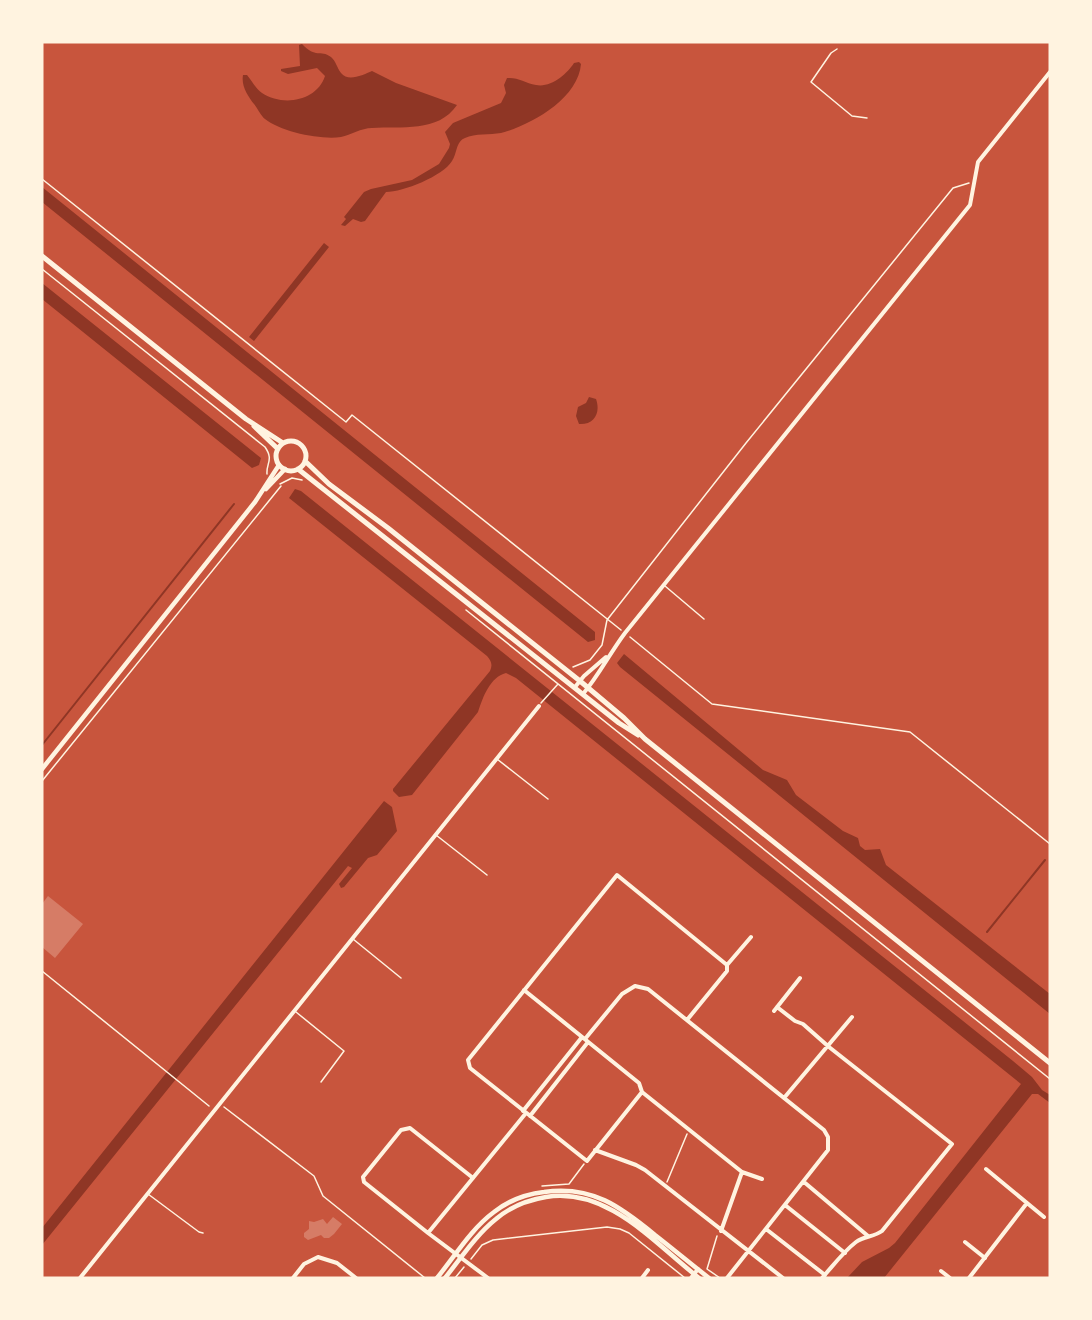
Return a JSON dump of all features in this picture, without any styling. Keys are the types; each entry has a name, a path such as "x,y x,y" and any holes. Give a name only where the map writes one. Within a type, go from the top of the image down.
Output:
{"main road":[{"path":"42,256 246,419 278,449"},
{"path":"246,419 283,443"},
{"path":"298,469 305,461 306,455 301,444 289,441 283,443 276,454 279,465 285,469 298,469 619,723 645,739"},
{"path":"305,461 329,484 388,528 580,681 645,739 1050,1063"}],"street":[{"path":"583,694 625,633 970,205 978,162 1050,72"},
{"path":"42,768 264,490 279,465"},
{"path":"264,490 276,481 285,469"},
{"path":"575,687 609,655"},
{"path":"80,1278 538,706"},
{"path":"642,1092 587,1161 470,1068 468,1060 616,875 728,965"},
{"path":"687,1020 751,937"},
{"path":"766,1229 823,1276 856,1242 868,1236 876,1236 882,1231 952,1144 803,1024 795,1022 776,1009 800,978"},
{"path":"428,1233 622,994 635,986 648,989 824,1130 828,1137 828,1150 727,1278"},
{"path":"524,990 639,1083 642,1092 742,1172 762,1179"},
{"path":"784,1098 852,1017"},
{"path":"526,1114 585,1039"},
{"path":"472,1178 410,1128 401,1130 363,1177 364,1182 488,1278"},
{"path":"595,1150 636,1165 783,1278"},
{"path":"986,1169 1044,1217"},
{"path":"721,1231 742,1172"},
{"path":"804,1182 868,1236"},
{"path":"445,1278 479,1225 494,1212 512,1201 533,1193 555,1190 590,1194 618,1206 709,1278"},
{"path":"437,1278 497,1217 515,1206 555,1196 574,1196 615,1211 692,1276 699,1278"},
{"path":"969,1278 1027,1203"},
{"path":"785,1205 845,1253"},
{"path":"965,1242 986,1258"},
{"path":"293,1278 304,1264 318,1257 337,1263 356,1278"},
{"path":"692,1276 698,1269"},
{"path":"642,1278 648,1270"},
{"path":"941,1271 950,1278"}],"lane":[{"path":"837,49 831,53 811,82 852,116 867,118"},
{"path":"664,585 704,619"},
{"path":"496,758 548,799"},
{"path":"435,834 487,875"},
{"path":"352,938 401,978"},
{"path":"294,1010 344,1051 321,1082"},
{"path":"148,1193 203,1233"}],"path":[{"path":"42,179 346,422 352,416 712,704 910,732 1050,844"},
{"path":"568,672 577,664 590,660 602,645 607,620 746,443 953,188 974,182"},
{"path":"42,269 265,447 270,454 266,473 270,477"},
{"path":"42,781 159,634 166,630 180,609 271,495 292,478 307,483"},
{"path":"276,481 281,485"},
{"path":"465,609 1050,1079"},
{"path":"538,706 562,678"},
{"path":"42,971 214,1110"},
{"path":"220,1103 314,1176 323,1196 425,1278"},
{"path":"665,1186 687,1138 687,1128"},
{"path":"455,1278 482,1245 493,1240 606,1227 620,1228 629,1233 685,1278"},
{"path":"720,1278 707,1269 707,1266 715,1239 721,1231"}],"shaded area":[{"path":"302,44 314,53 331,57 344,76 356,77 372,71 396,83 457,105 449,114 429,124 368,128 341,137 312,136 281,128 265,119 249,98 243,83 243,75 247,75 260,91 270,97 289,100 307,96 315,91 325,76 317,68 288,74 281,71 281,69 300,66 299,45"},
{"path":"574,63 581,64 578,77 562,99 551,109 526,124 501,133 469,136 462,140 452,161 440,172 412,186 386,192 365,221 353,219 345,226 341,225 346,219 344,217 364,192 412,180 439,164 450,144 445,132 453,123 501,103 506,93 504,85 507,78 515,78 536,85 547,84 563,76"},
{"path":"42,187 595,632 595,640 588,642 42,202"},
{"path":"324,243 329,247 254,341 249,337"},
{"path":"42,283 261,458 259,465 252,468 42,299"},
{"path":"589,397 596,399 597,413 589,422 579,424 576,416 578,407 586,403"},
{"path":"295,489 301,491 1013,1061 1050,1095 1050,1103 1038,1094 1032,1094 884,1278 847,1278 862,1262 895,1243 1021,1084 516,678 506,673 491,683 478,712 412,795 399,797 393,789 490,671 491,663 487,656 289,498"},
{"path":"624,654 763,770 787,780 796,795 843,831 858,838 860,846 865,850 880,849 886,865 1050,994 1050,1014 620,667 617,663"},
{"path":"384,801 392,807 397,831 377,855 368,858 341,888 339,884 352,868 348,866 42,1245 42,1228"}],"building":[{"path":"48,896 83,924 55,958 42,947 42,904"},
{"path":"333,1217 342,1224 329,1238 321,1235 308,1240 304,1237 304,1233 309,1229 309,1221 323,1219 327,1224"}],"waterway":[{"path":"42,745 234,504"},
{"path":"987,932 1045,860"}]}
